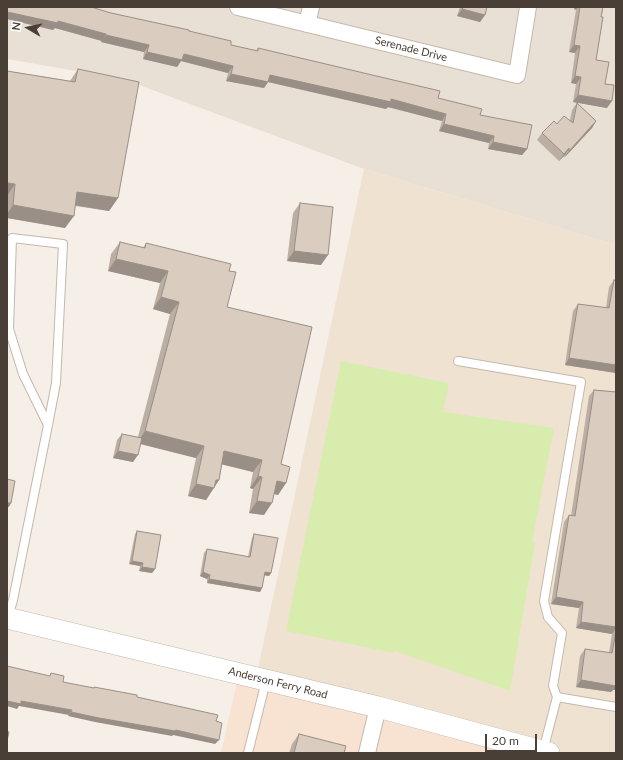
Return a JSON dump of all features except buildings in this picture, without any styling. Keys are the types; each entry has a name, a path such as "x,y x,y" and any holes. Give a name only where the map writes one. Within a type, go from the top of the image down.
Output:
{"street":[{"name":"Serenade Drive","path":"238,7 517,75 528,7"},
{"path":"307,24 311,7"},
{"name":"Anderson Ferry Road","path":"7,618 378,707 546,752"},
{"path":"367,753 378,707"}],"lane":[{"path":"7,618 15,592 48,425 56,383 63,244 12,238 9,329 23,374 48,425"},
{"path":"458,361 581,382 544,601 548,617 562,633 554,686 557,696 546,752"},
{"path":"248,753 266,680"},
{"path":"557,696 616,707"}],"shaded area":[{"path":"7,7 616,7 616,245 364,169 123,79 7,59"},
{"path":"364,169 616,245 616,753 549,753 256,678"},
{"path":"239,673 549,753 221,753"}],"green space":[{"path":"341,361 449,383 443,412 554,428 532,542 535,543 510,691 395,651 394,653 286,631"}]}
